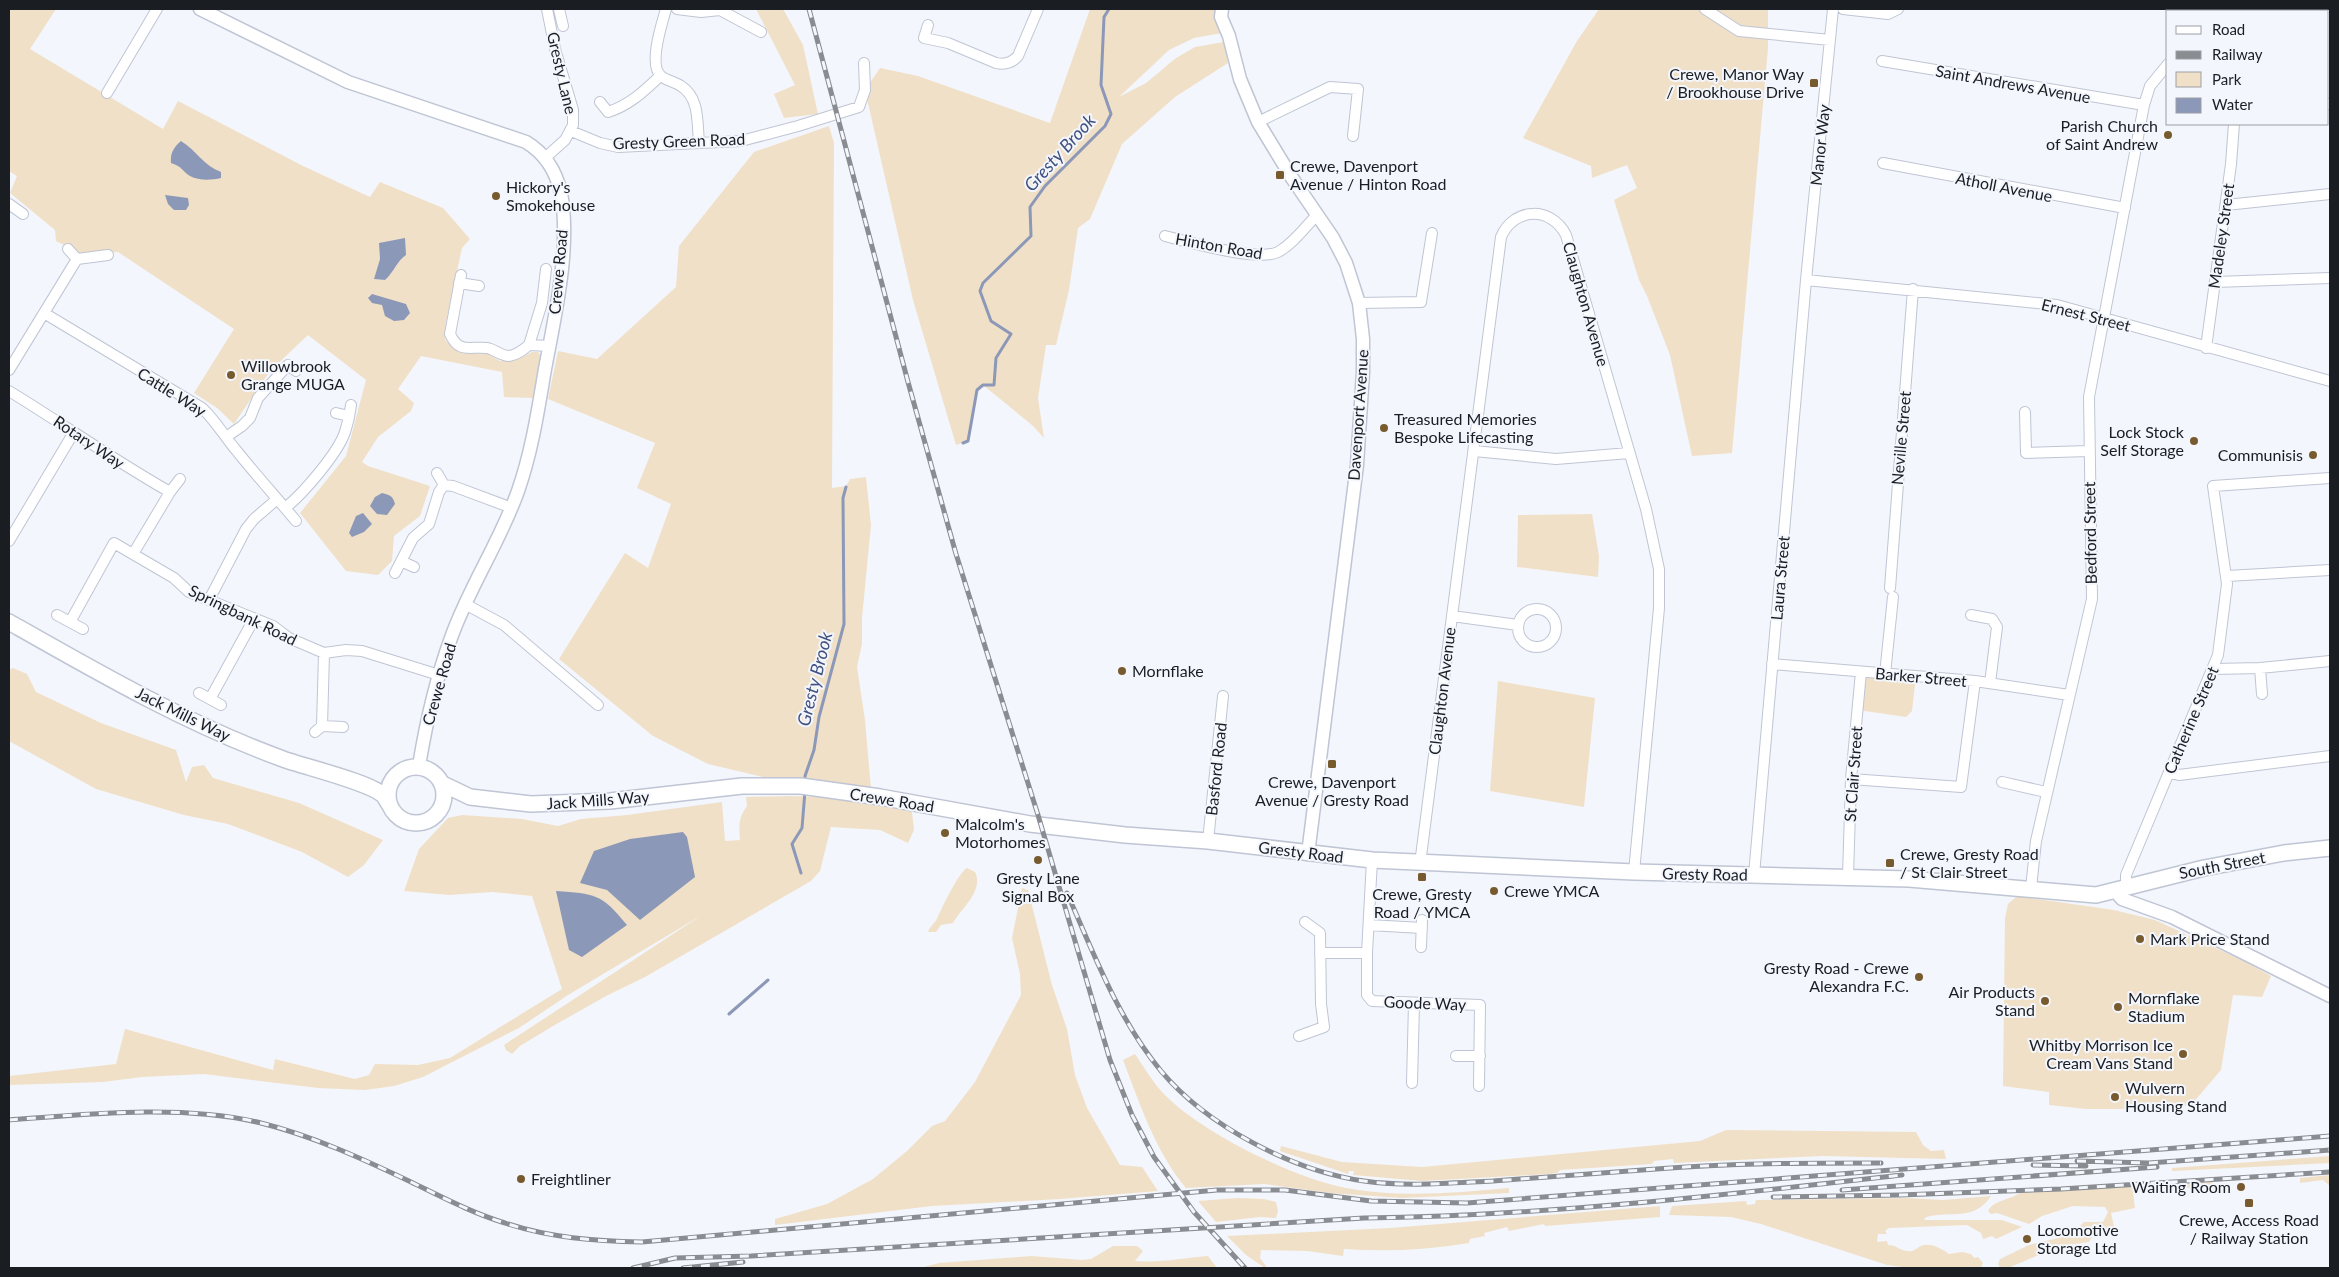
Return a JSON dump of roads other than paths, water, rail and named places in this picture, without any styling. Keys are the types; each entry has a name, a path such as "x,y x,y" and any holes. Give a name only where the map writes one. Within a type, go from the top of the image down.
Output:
{"main road":[{"name":"Jack Mills Way","path":"9,622 128,688 213,730 285,760 366,786 382,794 389,804"},
{"path":"419,766 429,769 438,775 443,784 445,795 443,806 438,814 429,820 409,823 400,819 389,804 390,783 402,770 419,766"},
{"name":"Jack Mills Way","path":"366,786 390,783"},
{"name":"Jack Mills Way","path":"443,784 470,797 531,804 582,803 726,787"},
{"name":"Crewe Road","path":"726,787 805,787 1056,827"},
{"name":"Jack Mills Way","path":"443,806 470,797"},
{"name":"Gresty Road","path":"1056,827 1420,864 1634,872 1848,876 2096,894 2120,889"},
{"name":"South Street","path":"2120,889 2195,870 2284,853 2330,848"}],"street":[{"path":"107,93 157,9"},
{"name":"Crewe Road","path":"200,9 348,82 402,102 516,138 533,146 546,157 554,171 561,193 563,226 561,268 534,438 512,508 465,604 439,675 419,766"},
{"name":"Gresty Lane","path":"546,157 572,131 573,110 555,49 547,9"},
{"path":"559,9 563,26"},
{"path":"666,9 656,52 656,67 660,76 684,88 694,100 699,143"},
{"path":"677,9 701,12 720,10 761,32"},
{"path":"924,38 948,43 996,63 1008,63 1018,56 1038,9"},
{"name":"Davenport Avenue","path":"1222,9 1221,17 1230,36 1240,79 1258,122 1292,178 1334,238 1346,263 1359,303 1363,339 1363,372 1356,465 1308,854"},
{"path":"1705,9 1738,31 1830,40"},
{"name":"Manor Way","path":"1806,280 1833,9"},
{"path":"1843,9 1888,14 1898,9"},
{"path":"920,48 928,25"},
{"name":"Saint Andrews Avenue","path":"1882,61 2144,105"},
{"name":"Gresty Green Road","path":"572,131 600,143 618,146 741,141 859,107 865,90 864,63"},
{"name":"Bedford Street","path":"2031,888 2036,841 2046,792 2092,599 2088,451 2089,397 2144,105 2150,86 2166,66"},
{"path":"600,102 608,112 620,108 637,98 660,76"},
{"path":"1258,122 1330,86 1358,89 1353,136"},
{"name":"Madeley Street","path":"2206,348 2226,205 2234,125"},
{"name":"Atholl Avenue","path":"1883,163 2125,208"},
{"path":"2226,205 2330,194"},
{"path":"10,208 23,214"},
{"name":"Claughton Avenue","path":"1420,864 1501,237 1507,226 1517,218 1536,213 1555,220 1566,235 1646,509 1659,569 1659,608 1634,872"},
{"name":"Hinton Road","path":"1166,236 1228,250 1266,256 1284,248 1317,215"},
{"path":"1359,303 1421,302 1432,234"},
{"path":"68,249 77,259"},
{"path":"77,259 108,255"},
{"path":"9,370 77,259"},
{"path":"478,286 460,279 450,334 458,346 471,350 486,348 506,356 520,352 529,345 542,303 546,268"},
{"path":"2215,282 2330,278"},
{"name":"Ernest Street","path":"1806,280 1913,289 2057,305 2330,381"},
{"name":"Laura Street","path":"1754,875 1806,280"},
{"name":"Neville Street","path":"1885,674 1913,289"},
{"name":"Cattle Way","path":"44,313 198,405 216,421 226,437 276,500 296,521"},
{"path":"529,345 550,346"},
{"path":"226,437 250,418 258,398 288,365 296,371"},
{"name":"Rotary Way","path":"9,392 108,452 124,466 170,492"},
{"path":"285,508 299,497 333,452 345,433 352,405"},
{"path":"2024,412 2026,453 2088,451"},
{"path":"336,413 349,416"},
{"path":"9,541 74,432"},
{"path":"1474,451 1556,459 1629,453"},
{"path":"437,473 444,485"},
{"name":"Catherine Street","path":"2120,889 2218,655 2226,576 2213,486 2330,478"},
{"path":"133,554 170,492 180,480"},
{"path":"444,485 453,486 512,508"},
{"path":"395,573 413,538 429,524 444,485"},
{"path":"209,600 246,529 254,519 276,500"},
{"name":"Springbank Road","path":"70,622 114,543 174,578 189,592 273,626 289,638 324,654"},
{"path":"402,561 414,567"},
{"path":"2226,576 2330,570"},
{"path":"465,604 504,625 598,705"},
{"path":"57,615 83,629"},
{"path":"1971,615 1992,618 1997,627 1990,683"},
{"path":"1452,616 1518,625"},
{"path":"210,699 254,619"},
{"path":"343,727 319,729 324,654 346,650 362,651 439,675"},
{"path":"2214,668 2260,668 2330,661"},
{"name":"Barker Street","path":"1772,664 1990,683 2069,695"},
{"path":"2260,668 2262,694"},
{"name":"St Clair Street","path":"1848,876 1851,780 1861,672"},
{"path":"1851,780 1961,787 1975,682"},
{"path":"199,693 220,705"},
{"name":"Basford Road","path":"1208,841 1224,696"},
{"path":"2169,772 2179,775 2330,756"},
{"path":"2002,782 2046,792"},
{"name":"Goode Way","path":"1372,860 1367,953 1367,995 1372,1001 1480,1005 1479,1086"},
{"path":"2120,889 2122,899 2172,917 2330,996"},
{"path":"1299,1036 1324,1027 1320,933 1305,922"},
{"path":"1369,925 1422,924 1421,947"},
{"path":"1320,953 1367,953"},
{"path":"1412,1083 1414,1004"},
{"path":"1456,1056 1480,1056"}],"water":[{"path":"181,141 210,166 221,172 221,178 197,179 171,163 173,150"},
{"path":"165,195 188,198 189,205 186,210 174,210 168,204"},
{"path":"405,238 406,255 385,280 374,279 380,259 379,243"},
{"path":"372,294 406,304 410,313 404,320 394,321 385,316 382,305 372,303 368,298"},
{"path":"382,493 391,496 395,504 387,515 377,514 370,506 375,497"},
{"path":"363,513 372,524 364,532 352,537 349,533 356,516"},
{"path":"683,832 687,837 695,877 640,920 607,890 580,883 594,851 630,839"},
{"path":"556,891 580,893 596,897 618,914 627,925 582,957 569,950"}],"waterway":[{"name":"Gresty Brook","path":"963,443 968,441 977,390 983,385 994,385 996,358 1011,334 991,321 980,291 983,283 1031,236 1030,207 1045,186 1105,126 1111,114 1101,85 1104,17 1109,9"},
{"name":"Gresty Brook","path":"805,782 805,776 814,750 819,717 844,624 843,498 846,487"},
{"name":"Gresty Brook","path":"801,873 792,844 802,828 805,791"},
{"name":"Gresty Brook","path":"729,1014 768,980"}],"railway":[{"path":"809,9 908,382 956,554 1038,815 1110,1060 1132,1115 1154,1157 1194,1212 1245,1268"},
{"path":"1067,893 1119,1008 1161,1071 1202,1110 1227,1127 1253,1143 1309,1167 1337,1176 1364,1181 1412,1184 1493,1181 1712,1166 1881,1163"},
{"path":"9,1120 136,1112 168,1112 231,1117 280,1128 319,1141 375,1165 469,1210 505,1223 573,1238 642,1242 1217,1190 1285,1190 1371,1201 1467,1203 2330,1136"},
{"path":"2077,1161 2149,1163 2330,1150"},
{"path":"2033,1165 2086,1166"},
{"path":"1842,1190 2157,1167"},
{"path":"1773,1197 1900,1195 2061,1189 2330,1172"},
{"path":"633,1268 675,1258 751,1256 1364,1218 1566,1209 1701,1197 1902,1175"},
{"path":"683,1268 743,1262"}],"place":[{"name":"Crewe, Manor Way / Brookhouse Drive","path":"1814,83"},
{"name":"Parish Church of Saint Andrew","path":"2168,135"},
{"name":"Crewe, Davenport Avenue / Hinton Road","path":"1280,175"},
{"name":"Hickory's Smokehouse","path":"496,196"},
{"name":"Willowbrook Grange MUGA","path":"231,375"},
{"name":"Treasured Memories Bespoke Lifecasting","path":"1384,428"},
{"name":"Lock Stock Self Storage","path":"2194,441"},
{"name":"Communisis","path":"2313,455"},
{"name":"Mornflake","path":"1122,671"},
{"name":"Crewe, Davenport Avenue / Gresty Road","path":"1332,764"},
{"name":"Malcolm's Motorhomes","path":"945,833"},
{"name":"Gresty Lane Signal Box","path":"1038,860"},
{"name":"Crewe, Gresty Road / St Clair Street","path":"1890,863"},
{"name":"Crewe, Gresty Road / YMCA","path":"1422,877"},
{"name":"Crewe YMCA","path":"1494,891"},
{"name":"Mark Price Stand","path":"2140,939"},
{"name":"Gresty Road - Crewe Alexandra F.C.","path":"1919,977"},
{"name":"Air Products Stand","path":"2045,1001"},
{"name":"Mornflake Stadium","path":"2118,1007"},
{"name":"Whitby Morrison Ice Cream Vans Stand","path":"2183,1054"},
{"name":"Wulvern Housing Stand","path":"2115,1097"},
{"name":"Freightliner","path":"521,1179"},
{"name":"Waiting Room","path":"2241,1187"},
{"name":"Crewe, Access Road / Railway Station","path":"2249,1203"},
{"name":"Locomotive Storage Ltd","path":"2027,1239"}]}
